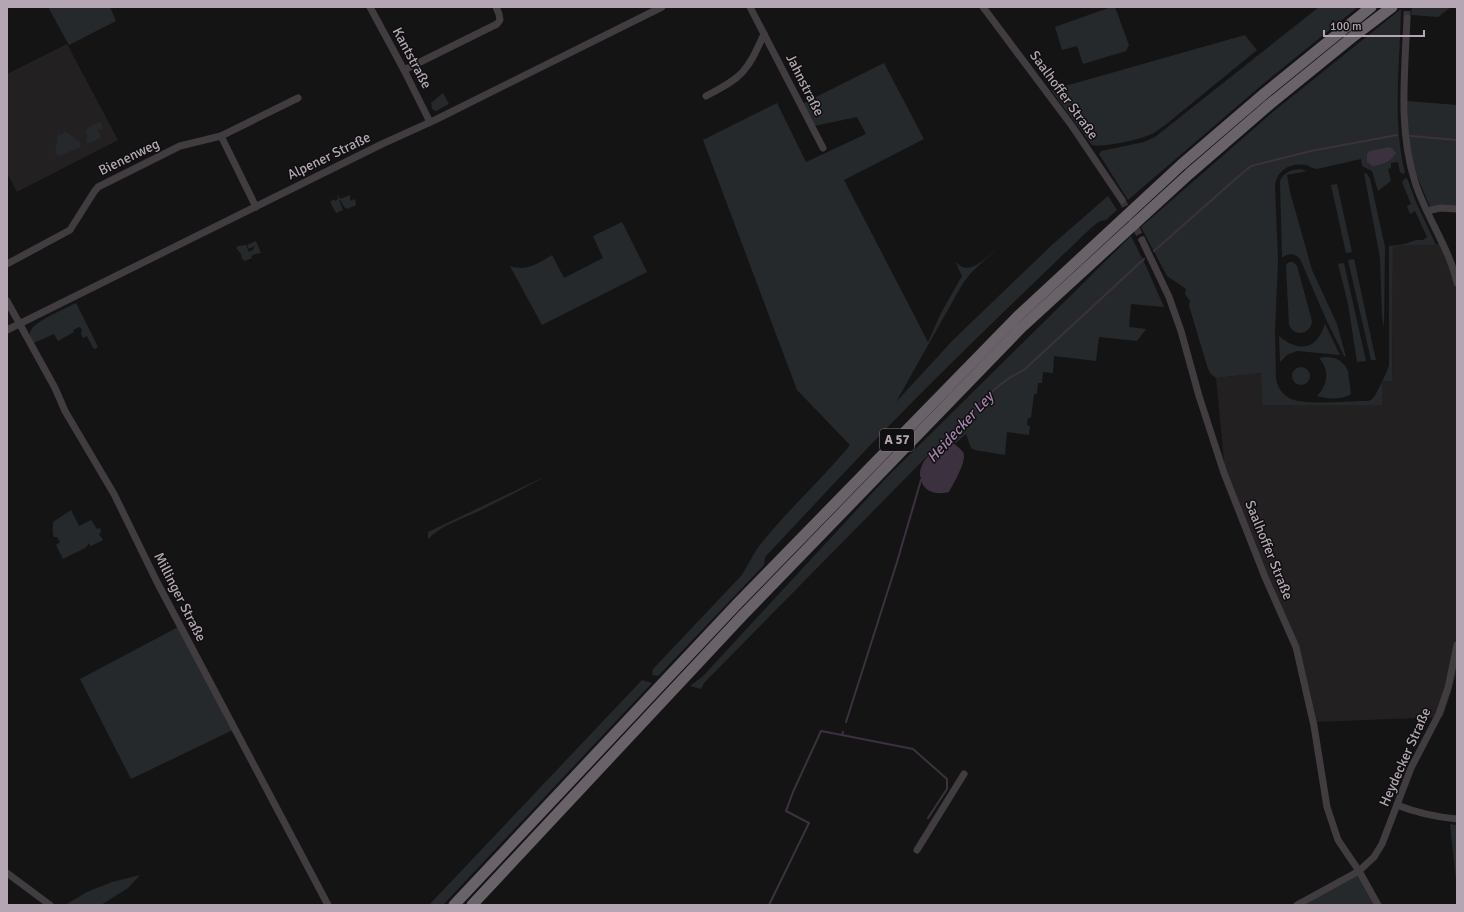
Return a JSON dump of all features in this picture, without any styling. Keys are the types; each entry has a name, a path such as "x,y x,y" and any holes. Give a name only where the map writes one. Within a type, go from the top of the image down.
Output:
{"highway":[{"name":"A 57","path":"454,905 737,604 1017,317 1181,165 1265,93 1371,7"},
{"name":"A 57","path":"472,905 743,615 1021,328 1189,174 1282,94 1392,7"}],"street":[{"name":"Kantstraße","path":"370,7 430,122"},
{"path":"404,70 497,24 500,20 496,7"},
{"name":"Alpener Straße","path":"7,330 662,7"},
{"name":"Jahnstraße","path":"750,7 823,148"},
{"name":"Saalhoffer Straße","path":"983,7 1072,126 1122,200"},
{"path":"1407,18 1404,100 1406,140 1414,181 1445,249 1457,283"},
{"path":"706,96 727,85 742,74 750,63 764,34"},
{"name":"Bienenweg","path":"7,264 70,230 98,187 180,146 221,136 298,98"},
{"path":"221,136 256,207"},
{"path":"1427,211 1440,208 1457,209"},
{"name":"Saalhoffer Straße","path":"1142,240 1171,304 1224,473 1265,577 1296,647 1314,726 1327,807 1338,840 1359,871"},
{"name":"Millinger Straße","path":"7,301 55,388 65,411 114,494 157,582 328,905"},
{"name":"Heydecker Straße","path":"1297,905 1359,871 1374,858 1382,844 1411,768 1440,714 1448,688 1457,645"},
{"path":"917,850 964,774"},
{"path":"1397,805 1427,815 1457,819"},
{"path":"1359,871 1378,905"},
{"path":"7,873 50,905"}],"shaded area":[{"path":"48,7 110,7 116,21 69,45"},
{"path":"1111,7 1115,7 1129,45 1126,51 1083,64 1077,46 1062,50 1055,27"},
{"path":"1319,7 1358,7 1263,84 1128,200 1099,154 1101,151 1144,142 1155,137"},
{"path":"1412,7 1451,7 1438,17 1411,15"},
{"path":"1401,9 1398,112 1401,153 1405,173 1403,174 1400,172 1398,162 1391,163 1391,168 1388,169 1391,181 1378,191 1372,171 1362,166 1361,159 1317,169 1300,164 1290,166 1282,171 1276,180 1275,185 1278,261 1275,330 1276,378 1278,387 1289,398 1304,402 1366,401 1375,396 1382,382 1382,405 1262,405 1261,373 1216,378 1208,369 1189,306 1190,301 1185,294 1186,289 1167,276 1141,227 1274,111","holes":["1388,147 1394,150 1395,156 1386,162 1369,164 1367,158 1369,151"]},
{"path":"1245,35 1257,50 1164,126 1154,133 1141,138 1114,144 1097,146 1092,145 1051,90"},
{"path":"67,44 118,140 17,192 7,173 7,74"},
{"path":"884,63 924,139 844,180 928,342 941,313 962,276 956,263 962,267 972,267 978,264 997,248 971,273 963,283 896,402 953,340 1053,244 1108,196 1117,210 1106,220 1100,221 1092,227 867,448 765,557 764,565 658,676 652,675 653,669 741,576 760,544 850,445 797,390 703,140 777,103 806,162 866,134 857,117 814,126 802,104"},
{"path":"443,93 449,104 436,111 433,110 431,103"},
{"path":"1407,101 1457,105 1457,211 1432,211 1415,172 1409,146"},
{"path":"101,122 103,128 97,130 100,133 100,138 90,143 86,142 88,134 86,134 87,128"},
{"path":"65,131 81,143 81,147 59,156 55,154 58,134 62,135"},
{"path":"1388,147 1392,148 1396,153 1389,161 1372,166 1367,162 1367,154 1369,151"},
{"path":"1300,169 1307,171 1287,175 1290,192 1312,270 1337,324 1346,357 1344,356 1326,319 1300,259 1291,254 1282,258 1280,181 1288,172"},
{"path":"1364,173 1367,174 1370,179 1385,247 1384,328 1382,316 1380,258"},
{"path":"1407,178 1416,202 1436,245 1393,246 1392,381 1382,381 1389,365 1389,246 1405,244 1416,240 1423,240 1427,237 1415,211 1410,214 1407,206 1411,204 1402,182"},
{"path":"1337,184 1352,252 1346,253 1331,185"},
{"path":"337,194 340,199 350,195 350,201 355,199 356,205 347,209 339,200 343,210 336,213 330,202 334,199 335,201 338,199"},
{"path":"622,222 647,272 542,325 510,266 521,268 532,266 552,255 564,278 603,258 593,236"},
{"path":"1131,236 1164,307 1131,304 1129,327 1146,329 1137,341 1099,337 1096,361 1054,356 1053,373 1043,372 1042,383 1038,383 1037,394 1034,394 1031,418 1028,418 1027,425 1030,426 1029,435 1007,432 1005,455 971,448 966,434 956,443 947,436 704,683 701,689 690,686 703,676 887,477"},
{"path":"1445,240 1457,268 1457,672 1443,717 1315,722 1298,650 1225,472 1216,378 1261,373 1262,405 1382,405 1382,381 1392,381 1393,246 1435,245"},
{"path":"256,241 261,253 251,256 252,258 245,261 242,259 241,254 236,248 238,246 246,245 249,252 254,249 253,248 256,245 249,249 247,245"},
{"path":"1354,259 1376,360 1371,360 1348,260"},
{"path":"1289,262 1293,262 1297,266 1312,321 1309,329 1302,333 1295,332 1289,325 1286,265"},
{"path":"1344,263 1366,361 1357,362 1348,304 1338,264"},
{"path":"76,303 98,347 95,349 93,348 87,336 83,338 81,334 82,329 79,327 73,330 74,332 58,341 54,334 34,343 30,332 37,324"},
{"path":"1325,324 1340,355 1297,351 1287,355 1280,362 1279,336 1294,345 1300,347 1306,346 1312,344 1317,339 1322,333"},
{"path":"1319,358 1333,358 1342,362 1348,371 1351,394 1334,398 1317,396 1324,387 1326,377 1325,367"},
{"path":"1301,367 1307,370 1310,376 1307,382 1301,385 1295,382 1292,376 1295,370"},
{"path":"949,439 963,452 964,456 962,466 949,492 933,492 924,486 921,480 922,467 931,454"},
{"path":"546,476 494,504 458,520 433,534 428,539 428,532"},
{"path":"71,510 79,526 91,520 97,529 100,528 101,532 99,534 103,540 91,546 88,543 85,548 63,559 56,545 60,542 57,537 53,536 53,522"},
{"path":"180,626 235,729 131,779 80,679"},
{"path":"642,680 652,683 443,905 429,905"},
{"path":"1450,824 1457,825 1457,889"},
{"path":"1359,871 1378,905 1297,905"},
{"path":"140,875 128,888 101,905 65,905 87,892 112,882"}],"waterway":[{"path":"1154,251 1251,166 1311,151 1397,135"},
{"path":"1411,136 1457,140"},
{"name":"Heidecker Ley","path":"921,476 927,459 949,438 984,399 1000,385 1024,370 1144,259"},
{"name":"Heidecker Ley","path":"846,722 897,562 921,480"},
{"name":"Heidecker Ley","path":"769,905 809,823 786,811 793,792 821,731 842,735 843,732"},
{"path":"842,735 913,749 947,779 947,789 928,818"}],"tunnel":[{"path":"1407,7 1407,18"},
{"path":"1122,200 1142,240"}]}
